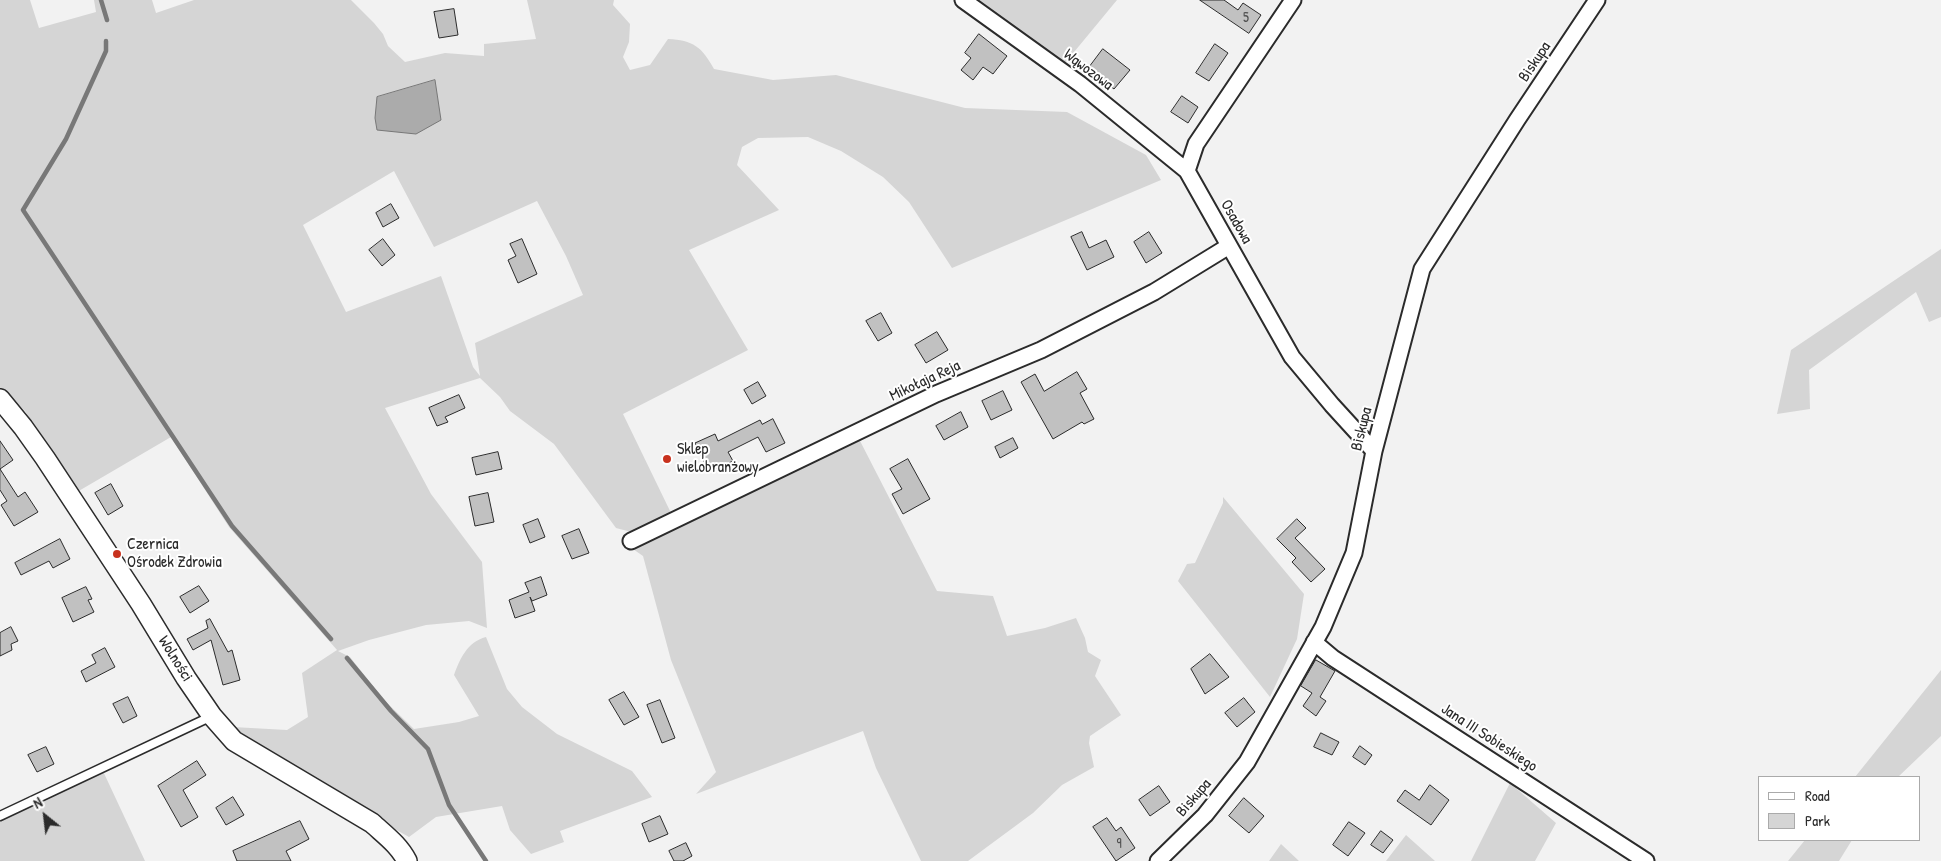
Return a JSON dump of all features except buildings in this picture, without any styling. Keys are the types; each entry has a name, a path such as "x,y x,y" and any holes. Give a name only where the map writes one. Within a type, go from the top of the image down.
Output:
{"street":[{"name":"Wąwozowa","path":"963,0 1080,84 1187,172"},
{"path":"1187,172 1196,144 1293,0"},
{"name":"Biskupa","path":"1158,861 1205,815 1247,762 1323,627 1354,553 1374,451 1422,269 1512,128 1598,0"},
{"name":"Osadowa","path":"1187,172 1292,357 1374,451"},
{"name":"Mikołaja Reja","path":"631,541 936,394 1041,350 1154,292 1229,246"},
{"name":"Wolności","path":"0,399 45,458 141,604 186,678 212,716 234,741 372,823 403,853 407,861"},
{"name":"Jana III Sobieskiego","path":"1314,642 1333,658 1646,861"}],"lane":[{"path":"0,816 212,716"}],"green space":[{"path":"0,0 30,0 39,28 96,12 94,0 152,0 156,13 194,0 351,0 383,34 388,46 405,62 445,53 484,56 484,44 536,39 527,0 614,0 613,5 630,24 629,42 623,57 630,70 650,65 668,39 684,41 696,46 705,55 714,69 773,80 836,75 965,108 1067,112 1146,155 1161,180 952,268 909,202 883,177 841,151 808,137 758,138 742,147 737,165 779,210 689,250 748,350 623,414 671,513 635,533 616,528 554,444 510,411 500,397 480,378 385,408 431,494 482,562 487,628 469,621 426,625 369,640 338,651 350,657 384,700 414,729 459,722 479,716 454,675 469,647 479,639 486,637 507,689 522,707 557,734 632,771 652,797 560,831 564,842 531,854 510,830 502,806 436,817 409,837 343,800 233,727 287,730 308,717 302,673 337,650 229,527 171,437 77,492 25,411 0,388","holes":["394,171 434,247 537,201 566,256 583,295 475,343 480,376 473,367 441,276 346,312 303,225"]},
{"path":"973,0 1117,0 1065,63"},
{"path":"1941,249 1941,317 1929,322 1916,292 1809,370 1810,409 1777,414 1791,350"},
{"path":"858,437 937,591 993,596 1007,636 1045,628 1076,618 1085,638 1088,652 1101,660 1095,676 1121,715 1090,736 1089,743 1094,767 1062,785 1033,813 968,861 921,861 876,768 863,731 696,794 716,772 671,660 643,556 630,547"},
{"path":"1223,497 1304,594 1297,639 1270,697 1178,581 1187,564 1195,563 1223,503"},
{"path":"1941,670 1941,736 1899,776 1856,776"},
{"path":"102,769 145,861 0,861 0,820"},
{"path":"1510,783 1556,823 1535,861 1471,861"},
{"path":"1406,835 1435,861 1386,861"},
{"path":"1804,841 1851,841 1839,861 1788,861"},
{"path":"1281,844 1299,861 1269,861"}],"shaded area":[{"path":"435,80 441,120 416,134 377,130 375,118 377,97"}],"waterway":[{"path":"101,0 107,20"},
{"path":"106,41 106,51 66,139 23,210 232,526 331,639"},
{"path":"347,658 391,711 428,749 449,805 486,861"}],"place":[{"name":"Sklep wielobranżowy","path":"667,459"},
{"name":"Czernica Ośrodek Zdrowia","path":"117,554"}]}
